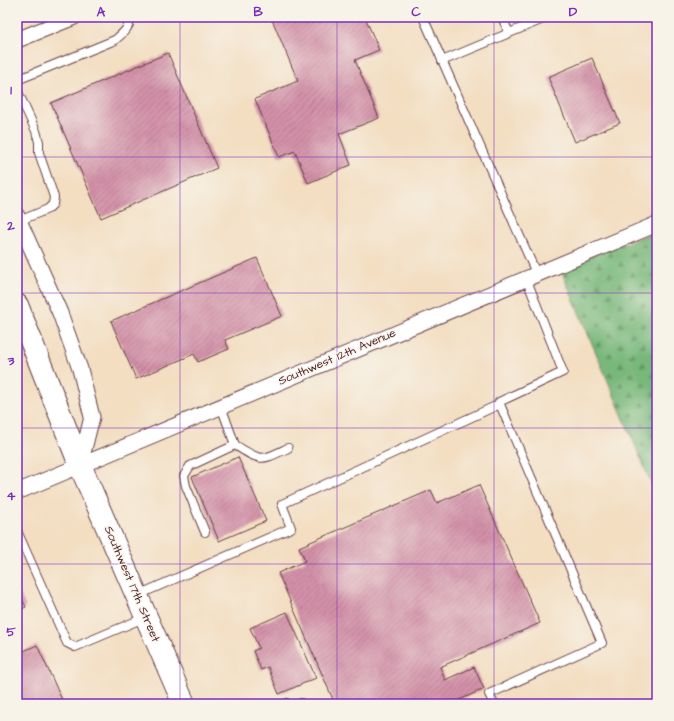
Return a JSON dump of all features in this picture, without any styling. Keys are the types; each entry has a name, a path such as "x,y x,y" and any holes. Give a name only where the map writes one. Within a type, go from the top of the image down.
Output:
{"main road":[{"name":"Southwest 17th Street","path":"17,305 80,465 184,704"},
{"name":"Southwest 17th Street","path":"17,340 80,465"}],"street":[{"path":"17,40 74,17"},
{"path":"18,219 60,313 80,370 92,417 80,465"},
{"name":"Southwest 12th Avenue","path":"17,492 531,275 657,224"}],"lane":[{"path":"17,80 115,40 124,32 130,17"},
{"path":"137,595 291,528 282,504 500,404 499,402 563,372 531,275 423,17"},
{"path":"502,17 509,33"},
{"path":"442,61 548,17"},
{"path":"17,90 36,131 41,163 54,197 53,204 48,209 18,219"},
{"path":"494,704 490,694 602,643 500,404"},
{"path":"221,406 235,445 257,458 266,458 288,448"},
{"path":"205,532 186,486 184,476 190,466 235,445"},
{"path":"17,531 67,643 75,647 147,617"}],"green space":[{"path":"657,231 657,497 560,268"}],"building":[{"path":"271,17 365,17 379,50 355,60 379,118 339,134 351,165 308,183 295,151 279,157 255,99 298,81"},
{"path":"168,53 217,168 101,218 51,103"},
{"path":"592,58 620,123 575,142 548,77"},
{"path":"257,258 282,316 225,340 229,349 198,362 194,354 136,379 111,321"},
{"path":"238,457 266,521 219,541 192,477"},
{"path":"479,485 540,623 440,667 445,680 474,667 484,689 450,704 335,704 278,573 305,561 299,547 431,490 437,503"},
{"path":"17,588 26,607 17,611"},
{"path":"287,612 316,678 279,694 268,667 261,670 253,651 259,648 250,628"},
{"path":"37,645 63,702 58,704 17,704 17,654"},
{"path":"288,698 291,704 281,704 280,701"}]}
